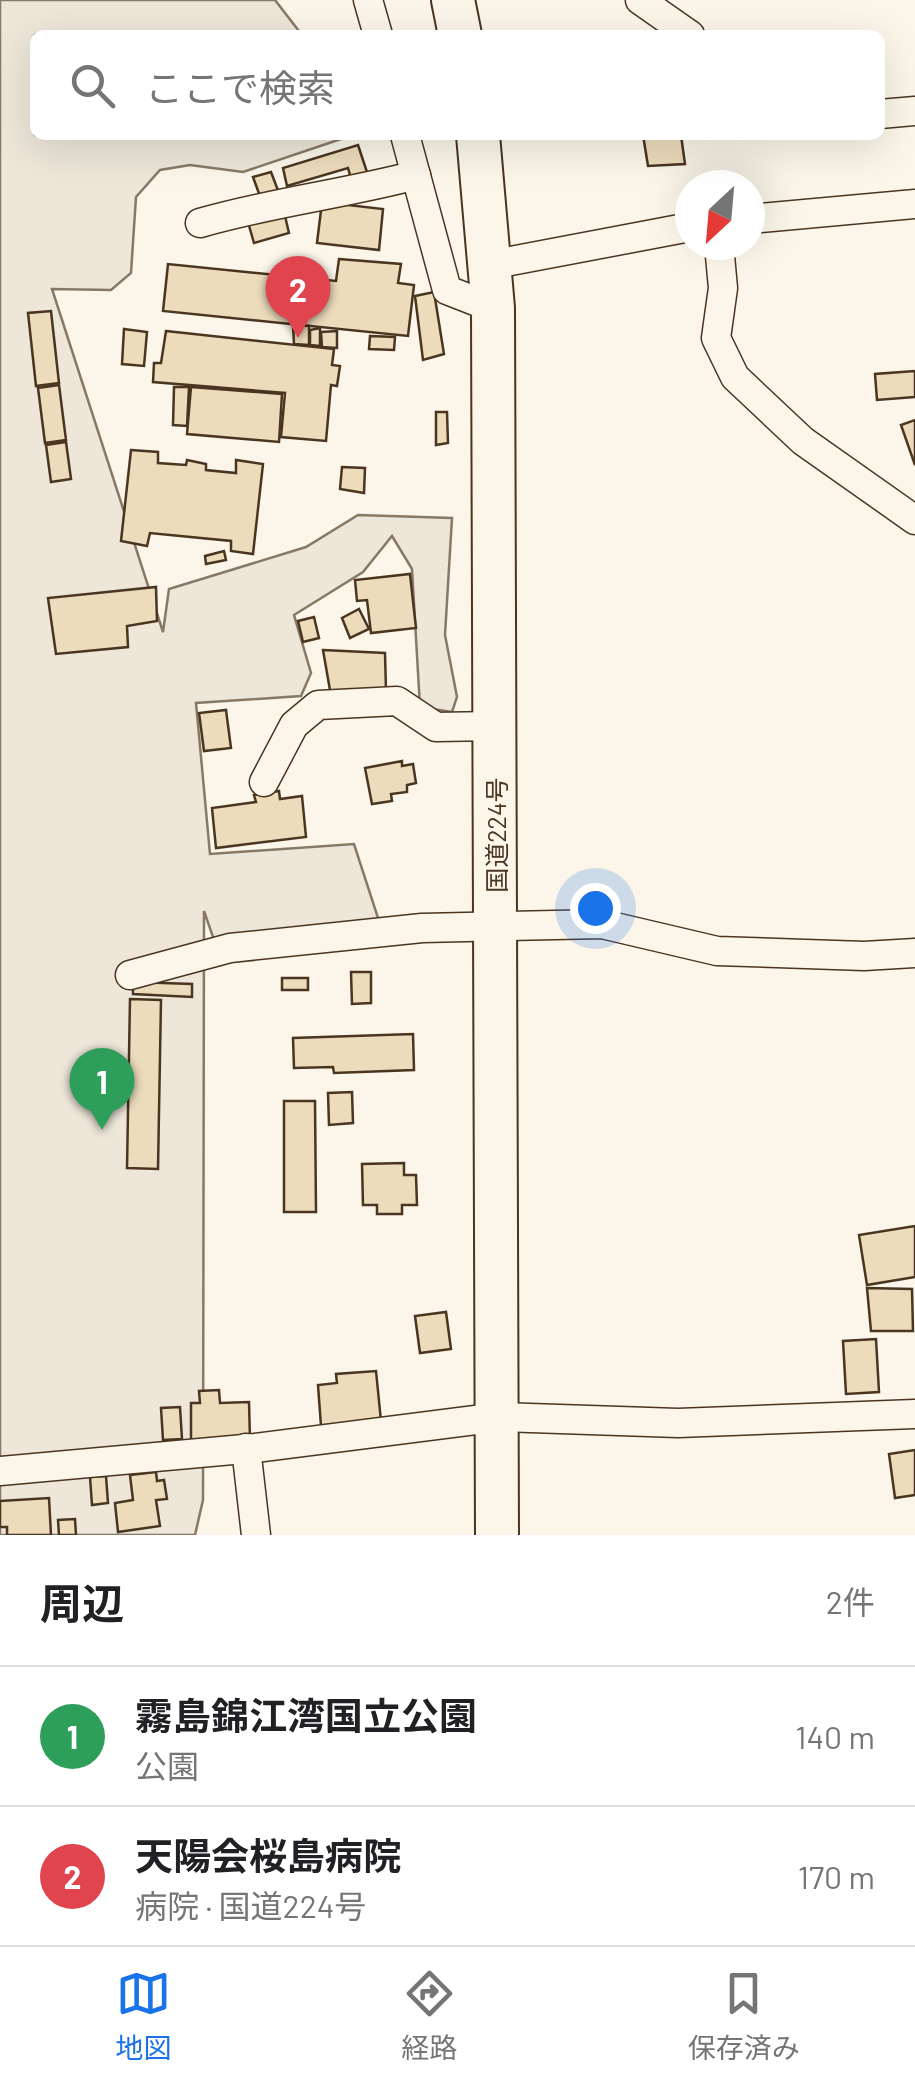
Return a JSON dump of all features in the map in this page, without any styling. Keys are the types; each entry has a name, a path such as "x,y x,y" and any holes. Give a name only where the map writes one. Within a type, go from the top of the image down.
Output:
{"highway":[{"path":"453,0 459,30"},
{"name":"国道224号","path":"478,140 492,308 497,1535"}],"street":[{"path":"368,0 377,30"},
{"path":"640,0 683,30"},
{"path":"885,114 915,111"},
{"path":"406,140 447,290 492,308"},
{"path":"200,223 258,206 360,190 416,175"},
{"path":"765,218 915,204"},
{"path":"490,264 675,230"},
{"path":"721,260 723,288 716,338 735,377 803,441 915,520"},
{"path":"264,782 300,716 318,705 397,702 436,727 495,726"},
{"path":"130,974 230,948 422,928 602,924 717,952 864,956 915,953"},
{"path":"0,1470 246,1448 499,1416 678,1422 915,1414"},
{"path":"246,1448 256,1535"}],"shaded area":[{"path":"0,0 275,0 298,30 30,30 30,140 338,140 243,172 190,165 160,170 136,197 131,273 111,290 52,289 163,632 169,589 306,547 358,515 452,518 445,635 457,697 452,712 420,707 412,569 392,536 363,572 294,615 311,673 301,696 196,703 210,854 354,844 379,921 214,940 204,911 203,1500 195,1535 0,1535"}],"building":[{"path":"644,140 682,140 685,164 648,166"},
{"path":"358,145 368,175 352,182 348,168 287,186 283,168"},
{"path":"271,172 279,193 261,199 253,177"},
{"path":"322,202 383,209 379,250 317,243"},
{"path":"284,212 289,233 254,243 248,222"},
{"path":"339,259 401,264 398,283 414,285 408,336 163,311 168,264 336,281"},
{"path":"434,292 444,354 423,360 415,296"},
{"path":"51,311 59,383 36,386 28,313"},
{"path":"293,325 309,326 309,345 294,344"},
{"path":"320,328 320,346 310,345 310,330"},
{"path":"124,329 147,332 144,366 122,364"},
{"path":"166,331 334,349 332,365 340,366 337,386 331,385 326,441 281,437 285,393 153,382 154,363 161,363"},
{"path":"337,331 337,348 322,347 321,332"},
{"path":"370,336 395,337 394,350 369,349"},
{"path":"915,371 915,397 877,400 875,374"},
{"path":"59,385 66,440 45,443 38,388"},
{"path":"174,387 189,387 187,426 173,425"},
{"path":"191,387 282,394 279,442 187,434"},
{"path":"436,412 447,412 448,443 436,445"},
{"path":"915,420 915,465 901,425"},
{"path":"66,442 71,479 51,482 46,445"},
{"path":"131,450 158,452 158,463 186,465 187,460 206,464 206,470 236,473 236,460 263,464 253,554 231,551 231,541 150,533 147,546 121,541"},
{"path":"342,467 365,468 364,493 340,489"},
{"path":"224,551 226,560 206,564 205,556"},
{"path":"410,574 416,628 371,633 367,600 357,601 355,580"},
{"path":"156,587 157,621 127,626 128,647 56,654 48,598"},
{"path":"359,609 369,629 350,638 342,618"},
{"path":"314,617 319,638 303,642 298,621"},
{"path":"323,650 385,653 386,691 331,696"},
{"path":"226,710 231,748 204,751 199,713"},
{"path":"402,761 402,766 413,764 416,783 407,785 407,792 391,794 392,801 372,804 365,768"},
{"path":"279,791 280,799 302,796 306,837 216,848 212,808 256,802 254,795"},
{"path":"351,972 371,972 371,1003 352,1004"},
{"path":"282,978 308,978 308,990 282,990"},
{"path":"133,982 192,984 192,997 133,994"},
{"path":"130,999 161,1000 158,1169 127,1168"},
{"path":"413,1034 414,1070 334,1073 333,1067 294,1068 293,1038"},
{"path":"352,1092 353,1123 329,1125 328,1093"},
{"path":"284,1101 315,1101 316,1212 284,1212"},
{"path":"404,1163 404,1175 416,1175 417,1205 402,1205 402,1214 377,1214 377,1205 363,1205 362,1164"},
{"path":"915,1226 915,1277 867,1285 859,1235"},
{"path":"867,1288 912,1289 913,1331 871,1331"},
{"path":"446,1312 451,1349 420,1353 415,1316"},
{"path":"876,1339 879,1392 846,1394 843,1341"},
{"path":"376,1371 381,1421 321,1426 318,1385 337,1383 336,1374"},
{"path":"219,1390 220,1403 249,1402 250,1440 191,1440 191,1403 200,1403 199,1391"},
{"path":"180,1407 182,1439 163,1440 161,1408"},
{"path":"915,1450 915,1495 895,1498 889,1454"},
{"path":"156,1472 157,1481 164,1480 167,1499 156,1500 160,1526 118,1532 115,1503 133,1500 130,1475"},
{"path":"106,1476 108,1503 92,1505 90,1477"},
{"path":"49,1498 51,1535 7,1535 7,1527 0,1527 0,1501"},
{"path":"75,1519 76,1535 59,1535 58,1520"}],"place":[{"name":"天陽会桜島病院","path":"298,338"},
{"name":"霧島錦江湾国立公園","path":"102,1130"}]}
